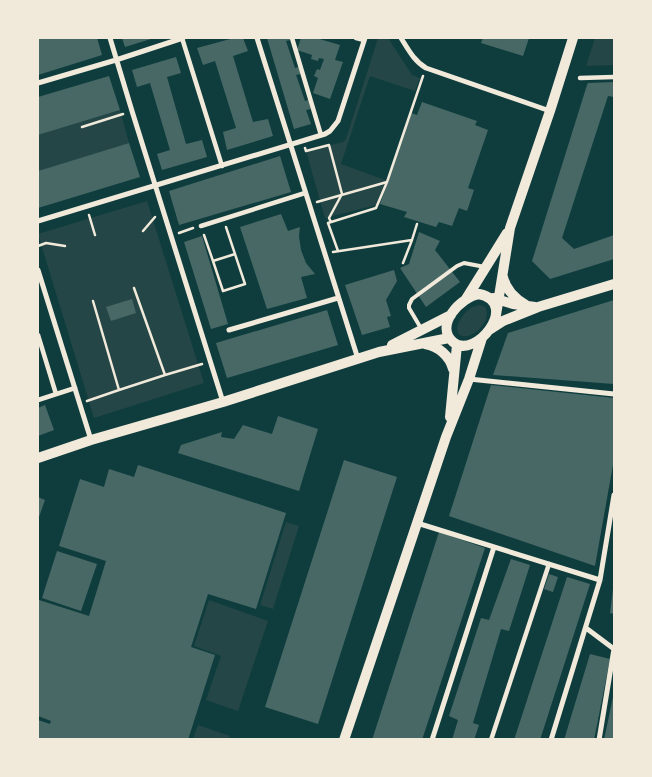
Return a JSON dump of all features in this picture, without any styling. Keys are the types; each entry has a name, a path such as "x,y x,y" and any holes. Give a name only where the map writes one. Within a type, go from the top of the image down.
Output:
{"main road":[{"path":"344,740 449,430 485,334 496,315 510,228 573,38"},
{"path":"466,299 510,228"},
{"path":"502,274 507,289 511,294 521,302 535,307"},
{"path":"38,458 379,352 421,344 453,341 462,346 468,345 503,321 535,307 614,284"},
{"path":"449,430 454,374 453,341 446,328 451,315 466,299 477,294 513,304 535,307"},
{"path":"487,296 495,305 496,315"},
{"path":"379,352 451,315"},
{"path":"421,344 430,345 444,353 453,366 454,374"}],"street":[{"path":"110,38 223,402"},
{"path":"38,83 183,38 222,166"},
{"path":"257,38 358,359"},
{"path":"292,38 321,135"},
{"path":"38,221 222,166 330,131 338,121 365,39 356,38"},
{"path":"401,38 413,56 426,68 550,111"},
{"path":"580,78 614,77"},
{"path":"201,226 306,193"},
{"path":"38,270 91,440"},
{"path":"229,330 338,298"},
{"path":"38,334 56,394"},
{"path":"469,379 614,394"},
{"path":"38,400 75,388"},
{"path":"551,740 600,580 614,495"},
{"path":"417,523 600,580"},
{"path":"432,740 494,547"},
{"path":"491,740 549,564"},
{"path":"586,628 614,649 599,740"}],"lane":[{"path":"422,330 409,308 412,299 457,266 464,264 486,267"}],"path":[{"path":"331,222 376,208 387,182 426,68"},
{"path":"82,127 132,111"},
{"path":"303,140 306,151 329,145 342,194 330,218 331,222 328,223 338,251"},
{"path":"315,202 387,182"},
{"path":"87,206 95,235"},
{"path":"143,231 162,208"},
{"path":"171,235 201,226 223,291 245,284 224,219"},
{"path":"403,263 418,224"},
{"path":"332,252 412,240"},
{"path":"38,246 46,243 65,246"},
{"path":"213,261 235,254"},
{"path":"134,288 165,376"},
{"path":"92,301 119,390"},
{"path":"80,403 211,362"}],"shaded area":[{"path":"378,38 388,38 412,75 420,78 415,91 370,76 341,164 388,181 380,204 325,218 306,151 343,142 346,139"},
{"path":"595,38 614,38 614,65 586,66"},
{"path":"120,110 129,143 38,171 38,135"},
{"path":"147,201 204,383 94,418 38,234"},
{"path":"479,305 485,307 487,312 484,323 480,329 470,335 460,335 457,329 461,318 468,310"},
{"path":"286,522 299,526 273,609 260,605"},
{"path":"209,600 268,621 238,711 206,700 221,656 194,646"},
{"path":"198,725 230,736 229,739 193,739"}],"building":[{"path":"38,38 97,38 102,55 38,75"},
{"path":"122,38 154,38 125,47"},
{"path":"234,38 243,38 248,51 233,56 253,122 268,119 273,136 227,150 223,132 236,128 215,61 203,65 197,48"},
{"path":"267,38 290,38 290,40 286,41 295,68 299,67 301,74 296,75 305,101 308,100 311,109 306,110 311,124 294,129"},
{"path":"301,38 316,38 340,45 335,60 343,62 330,99 313,93 318,78 314,76 317,69 320,70 324,59 319,58 318,61 311,59 312,55 297,50"},
{"path":"483,38 529,38 523,56 481,43"},
{"path":"176,57 181,73 167,77 186,144 202,140 207,157 162,170 157,154 170,150 150,83 137,87 132,70"},
{"path":"109,76 120,110 38,135 38,97"},
{"path":"614,82 614,97 608,96 562,238 574,249 614,235 614,259 550,279 532,261 587,85 588,83"},
{"path":"422,102 477,121 475,125 488,130 468,188 474,190 467,211 459,208 452,226 439,222 436,227 404,217 407,212 380,204 411,113 417,115"},
{"path":"129,143 140,177 38,208 38,171"},
{"path":"280,156 291,192 179,225 169,191"},
{"path":"281,214 288,231 300,227 301,250 306,263 315,274 301,277 307,298 267,309 240,227"},
{"path":"419,232 440,241 435,250 460,282 426,307 400,268 409,264"},
{"path":"202,236 228,324 211,329 184,242"},
{"path":"394,270 397,281 386,300 391,316 387,317 390,327 362,335 345,285"},
{"path":"132,299 136,313 111,321 106,307"},
{"path":"614,300 614,384 493,375 508,333"},
{"path":"327,310 338,345 227,378 216,343"},
{"path":"491,385 614,398 614,459 595,566 449,516"},
{"path":"45,405 54,430 38,436 38,408"},
{"path":"278,416 318,429 299,491 178,453 181,445 222,432 221,437 234,439 243,425 272,434"},
{"path":"344,460 397,477 318,724 265,707"},
{"path":"138,465 286,513 256,609 208,594 191,647 215,655 188,740 38,740 38,720 50,724 51,721 38,716 39,600 89,616 106,561 59,546 80,479 104,487 109,469 134,477"},
{"path":"38,497 45,500 39,517 38,516"},
{"path":"439,532 485,548 422,740 372,740"},
{"path":"57,551 97,564 81,611 42,598"},
{"path":"511,559 530,565 509,631 501,629 473,723 479,725 474,740 452,740 458,720 449,716 481,618 489,620"},
{"path":"549,574 558,577 553,592 544,589"},
{"path":"567,577 590,584 540,740 514,740"},
{"path":"614,589 614,614 610,613"},
{"path":"590,654 610,659 594,740 564,740"},
{"path":"614,692 614,740 604,740"}]}
